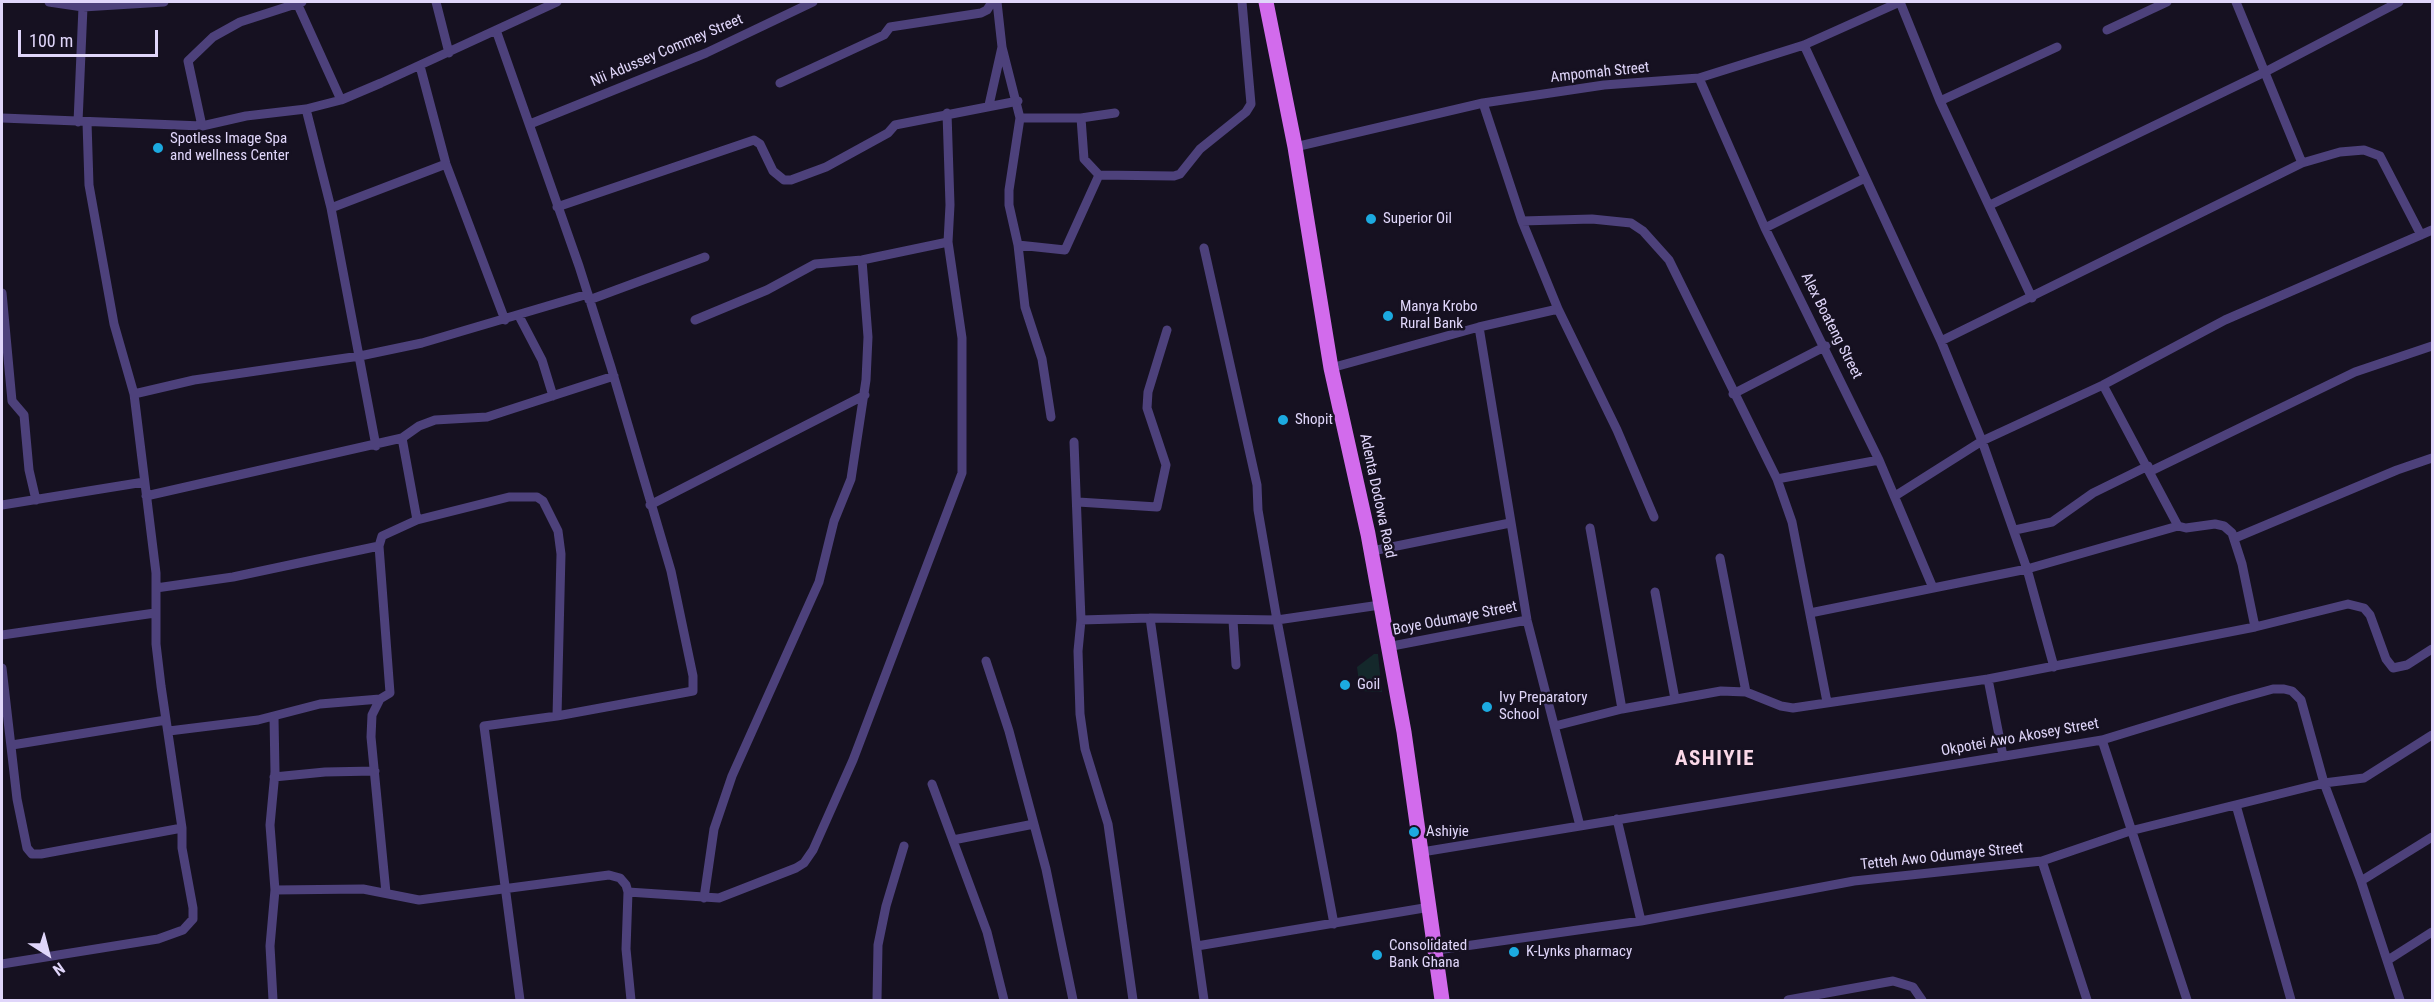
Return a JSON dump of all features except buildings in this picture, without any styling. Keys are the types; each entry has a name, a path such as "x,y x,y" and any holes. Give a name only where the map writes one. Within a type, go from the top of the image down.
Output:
{"main road":[{"name":"Adenta Dodowa Road","path":"1266,2 1295,147 1331,368 1372,551 1422,852 1442,1000"}],"street":[{"path":"51,2 83,7 164,2"},
{"path":"202,126 188,62 213,37 240,22 300,2 341,100"},
{"path":"436,2 449,53"},
{"path":"2,118 202,126 246,116 306,109 341,100 449,53 557,2"},
{"name":"Nii Adussey Commey Street","path":"530,124 706,53 813,2"},
{"path":"780,83 884,34 890,27 981,13 987,10 992,2"},
{"path":"997,2 1002,47 1018,101 1020,118 1009,190 1009,205 1018,245 1025,307 1042,359 1051,417"},
{"path":"1081,118 1084,159 1099,175 1174,176 1180,174 1200,149 1246,112 1251,104 1242,2"},
{"path":"1900,2 1940,101 2032,298"},
{"name":"Ampomah Street","path":"1295,147 1484,103 1604,85 1699,78 1804,45 1884,5 1900,2"},
{"path":"2107,30 2167,2"},
{"path":"2236,2 2302,163"},
{"path":"1990,205 2265,72 2399,2"},
{"path":"2,964 158,939 183,930 193,919 166,720 155,613 156,588 134,394 114,324 89,185 82,122 83,7"},
{"path":"496,30 530,124 614,376 671,571 687,638 693,691 557,716 484,726 520,1000"},
{"path":"1804,45 1941,341 1982,441 2027,569 2054,667"},
{"path":"1940,101 2057,46"},
{"path":"989,105 1002,47"},
{"path":"420,66 446,164 505,320"},
{"name":"Alex Boateng Street","path":"1699,78 1765,228 1826,346 1880,460 1933,588"},
{"path":"557,207 754,140 759,142 773,171 784,180 791,180 826,167 888,133 895,125 946,113 1018,101"},
{"path":"1484,103 1522,221 1558,309 1617,430 1654,517"},
{"path":"306,109 331,208 376,446"},
{"path":"628,892 704,898 725,897 796,868 809,857 853,760 960,481 962,338 948,242 950,205 946,113"},
{"path":"1020,118 1081,118 1114,113"},
{"path":"1941,341 2302,163 2340,152 2364,150 2376,153 2384,160 2421,235"},
{"path":"331,208 446,164"},
{"path":"1018,245 1065,250 1099,175"},
{"path":"1765,228 1865,178"},
{"path":"1522,221 1592,219 1631,224 1643,231 1670,260 1733,394 1777,479 1792,522 1827,702"},
{"path":"1895,496 1982,441 2103,385 2225,320 2433,230"},
{"path":"695,320 766,290 811,265 862,260 948,242"},
{"path":"1204,248 1257,485 1258,510 1277,620 1334,924"},
{"path":"134,394 194,381 360,356 589,297 705,257"},
{"path":"704,898 714,830 732,776 819,582 834,521 851,479 866,395 868,337 862,260"},
{"path":"2,293 12,401 24,415 29,470 36,500"},
{"path":"1331,368 1479,327 1558,309"},
{"path":"519,316 542,360 553,396"},
{"path":"1479,327 1527,620 1580,826"},
{"path":"1078,502 1155,509 1158,505 1166,465 1147,408 1148,392 1167,330"},
{"path":"1733,394 1826,346"},
{"path":"2014,530 2052,522 2093,493 2361,370 2433,346"},
{"path":"146,496 376,446 402,438 419,426 435,420 486,417 614,376"},
{"path":"2103,385 2178,526"},
{"path":"650,505 866,395"},
{"path":"402,438 417,520"},
{"path":"1074,442 1081,620 1078,677 1085,748 1108,824 1133,1000"},
{"path":"2235,538 2433,458"},
{"path":"1777,479 1880,460"},
{"path":"2,505 144,483"},
{"path":"169,731 274,717 320,704 380,699 390,693 379,546 382,536 417,520 509,497 530,495 543,501 558,531 561,554 557,716"},
{"path":"1372,551 1510,523"},
{"path":"1810,613 2027,569 2178,526 2186,528 2215,524 2229,528 2235,538 2255,627"},
{"path":"1590,528 1622,709"},
{"path":"156,588 233,577 379,546"},
{"path":"1720,558 1746,692"},
{"path":"1655,592 1675,699"},
{"path":"1555,726 1622,709 1721,691 1746,692 1781,706 1793,708 1988,679 2255,627 2348,604 2356,604 2370,615 2386,659 2393,668 2407,665 2433,649"},
{"path":"1081,620 1150,618 1277,620 1380,605"},
{"path":"2,635 155,613"},
{"path":"1150,618 1204,1000"},
{"name":"Boye Odumaye Street","path":"1388,647 1527,620"},
{"path":"1233,621 1236,665"},
{"path":"986,661 1009,731 1034,824 1073,1000"},
{"path":"2,668 5,722 12,745 17,799 27,848 32,854 41,855 182,828"},
{"path":"1988,679 2003,756"},
{"name":"Okpotei Awo Akosey Street","path":"1422,852 2102,740 2233,700 2273,689 2284,689 2292,691 2301,700 2324,783 2361,881 2400,1000"},
{"path":"380,699 372,715 371,736 386,893"},
{"path":"273,1000 270,946 275,890 270,825 274,777 274,717"},
{"path":"12,745 166,720"},
{"name":"Tetteh Awo Odumaye Street","path":"1437,950 1641,921 1854,881 2042,861 2130,831 2324,783 2364,777 2433,735"},
{"path":"2102,740 2187,1000"},
{"path":"274,777 325,772 375,771"},
{"path":"932,784 987,932 1004,1000"},
{"path":"2236,805 2290,1000"},
{"path":"1617,819 1641,921"},
{"path":"953,840 1034,824"},
{"path":"2361,881 2433,837"},
{"path":"877,1000 878,945 886,906 904,846"},
{"path":"2042,861 2087,1000"},
{"path":"275,890 363,889 419,900 504,891 599,874 620,878 628,892 626,949 631,1000"},
{"path":"1197,946 1430,907"},
{"path":"2388,960 2433,932"},
{"path":"1788,1000 1893,981 1913,987 1922,1000"}],"green space":[{"path":"1374,654 1378,654 1382,692 1360,691 1357,667"}],"place":[{"name":"Spotless Image Spa and wellness Center","path":"158,148"},
{"name":"Superior Oil","path":"1371,219"},
{"name":"Manya Krobo Rural Bank","path":"1388,316"},
{"name":"Shopit","path":"1283,420"},
{"name":"Goil","path":"1345,685"},
{"name":"Ivy Preparatory School","path":"1487,707"},
{"name":"Ashiyie","path":"1414,832"},
{"name":"K-Lynks pharmacy","path":"1514,952"},
{"name":"Consolidated Bank Ghana","path":"1377,955"}],"district":[{"name":"ASHIYIE","path":"1715,760"}]}
